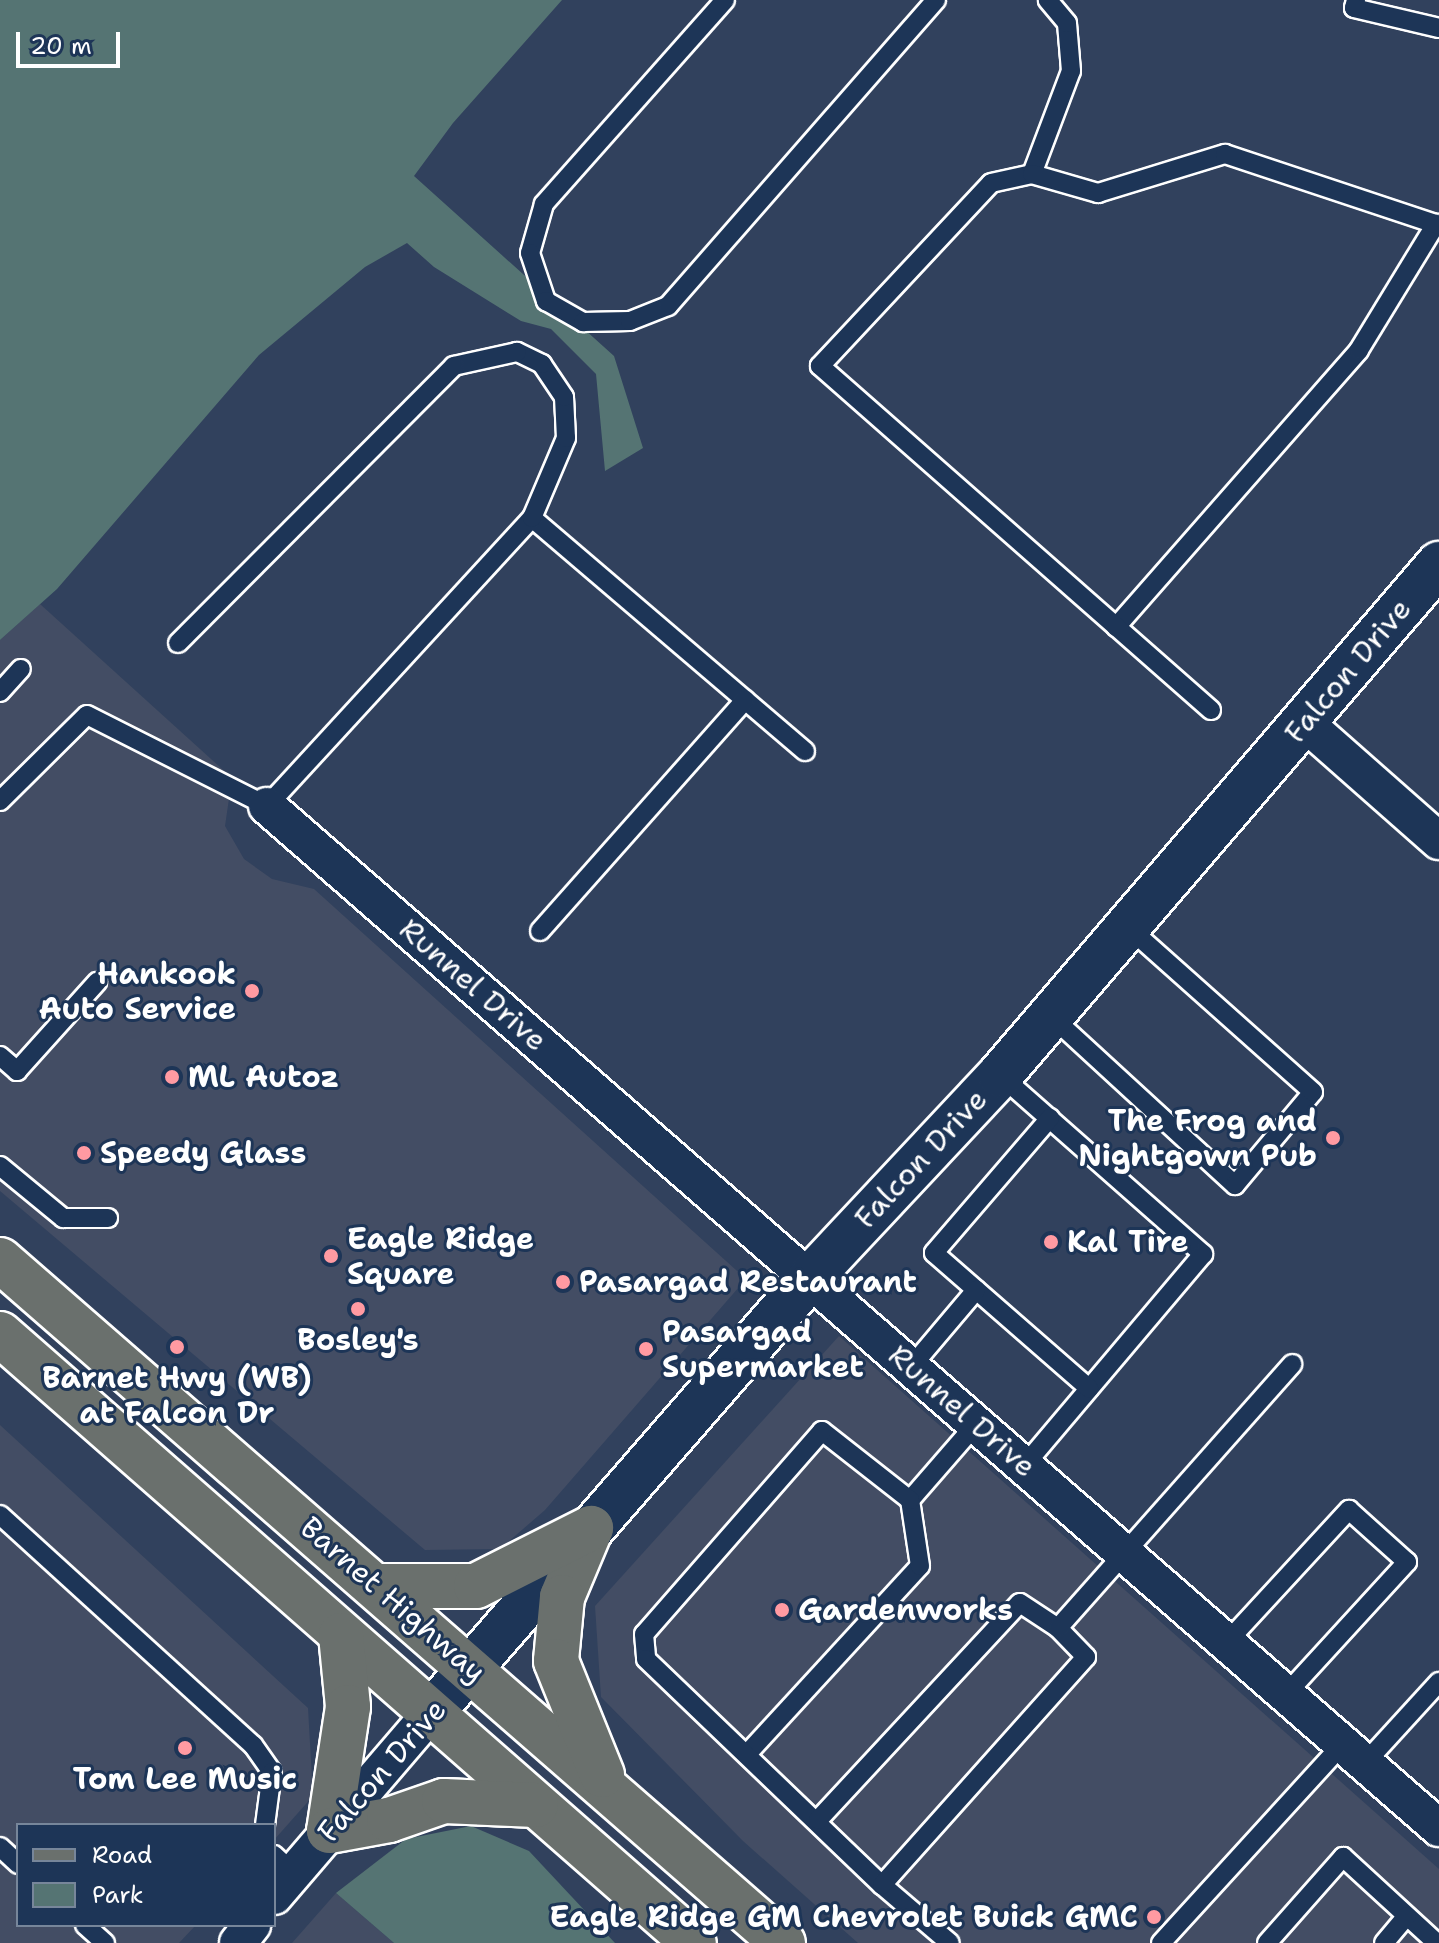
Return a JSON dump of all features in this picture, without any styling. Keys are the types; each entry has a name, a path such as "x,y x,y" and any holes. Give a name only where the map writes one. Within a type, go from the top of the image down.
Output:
{"main road":[{"name":"Barnet Highway","path":"0,1260 378,1586 783,1943"},
{"name":"Barnet Highway","path":"0,1334 694,1943"},
{"path":"378,1586 476,1586 591,1528"},
{"path":"591,1528 562,1597 556,1661 608,1788"},
{"path":"341,1635 348,1707 329,1831 389,1820 444,1801 536,1805"}],"street":[{"name":"Falcon Drive","path":"280,1875 329,1831 810,1278 1000,1075 1439,564"},
{"path":"1304,722 1439,841"},
{"name":"Runnel Drive","path":"267,806 1439,1828"},
{"path":"238,1943 250,1927"}],"lane":[{"path":"725,0 544,204 530,253 546,301 583,322 630,321 668,306 936,0"},
{"path":"1032,174 1071,71 1067,23 1048,0"},
{"path":"1356,0 1354,8 1439,28"},
{"path":"1116,627 1359,350 1438,224 1225,154 1098,193 1032,174 991,183 820,366 1116,627 1211,710"},
{"path":"0,801 87,715 267,806 532,518 566,438 564,397 542,364 517,352 454,366 178,643"},
{"path":"532,518 805,751"},
{"path":"0,692 21,669"},
{"path":"540,931 745,700"},
{"path":"1051,1016 1235,1185 1313,1092 1128,927"},
{"path":"0,1056 17,1071 97,982"},
{"path":"1000,1075 1203,1254 1024,1466"},
{"path":"1050,1118 934,1253 1089,1388"},
{"path":"0,1166 63,1218 108,1218"},
{"path":"911,1367 976,1290"},
{"path":"1058,1628 1292,1364"},
{"path":"910,1500 976,1424"},
{"path":"747,1754 920,1566 910,1500 822,1431 644,1634 646,1659 747,1754 818,1820 882,1885 950,1943"},
{"path":"1227,1642 1349,1510 1407,1562 1286,1694"},
{"path":"0,1515 259,1752 272,1772 265,1823"},
{"path":"818,1820 1020,1603 1058,1628 1086,1657 882,1885"},
{"path":"1161,1943 1354,1753 1439,1682"},
{"path":"0,1847 16,1862"},
{"path":"1267,1943 1343,1857 1437,1943"},
{"path":"1384,1943 1407,1916"},
{"path":"87,1927 105,1943"}],"shaded area":[{"path":"40,604 232,778 225,826 244,859 272,879 314,889 746,1279 545,1510 500,1549 425,1550 0,1191 0,640"},
{"path":"839,1336 1439,1869 1439,1943 858,1943 743,1841 601,1697 595,1606"},
{"path":"0,1425 308,1708 313,1796 276,1838 276,1823 16,1823 16,1927 194,1927 179,1943 0,1943"},
{"path":"336,1893 394,1943 292,1943"}],"green space":[{"path":"0,0 562,0 453,123 414,176 614,356 643,448 605,471 596,374 551,329 521,321 434,267 407,243 365,267 259,355 57,589 0,640"},
{"path":"471,1826 529,1851 615,1943 394,1943 336,1893 406,1839"}],"place":[{"name":"Hankook Auto Service","path":"252,991"},
{"name":"ML Autoz","path":"172,1077"},
{"name":"The Frog and Nightgown Pub","path":"1333,1138"},
{"name":"Speedy Glass","path":"84,1153"},
{"name":"Kal Tire","path":"1051,1242"},
{"name":"Eagle Ridge Square","path":"331,1256"},
{"name":"Pasargad Restaurant","path":"563,1282"},
{"name":"Bosley's","path":"358,1309"},
{"name":"Barnet Hwy (WB) at Falcon Dr","path":"177,1347"},
{"name":"Pasargad Supermarket","path":"646,1349"},
{"name":"Gardenworks","path":"782,1610"},
{"name":"Tom Lee Music","path":"185,1748"},
{"name":"Eagle Ridge GM Chevrolet Buick GMC","path":"1154,1917"}]}
